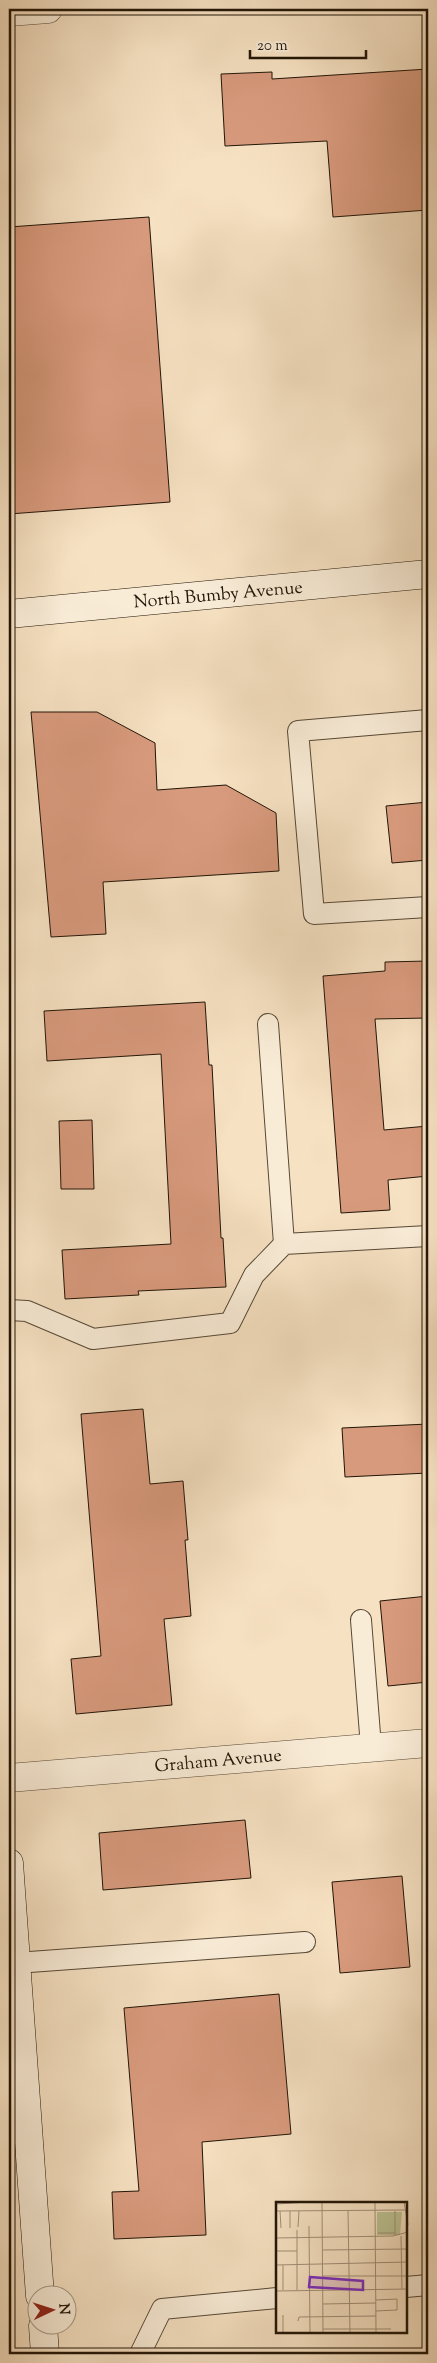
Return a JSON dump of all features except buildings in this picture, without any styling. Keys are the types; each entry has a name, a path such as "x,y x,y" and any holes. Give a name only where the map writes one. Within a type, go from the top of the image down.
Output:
{"street":[{"path":"9,12 48,9"},
{"name":"North Bumby Avenue","path":"9,614 428,574"},
{"name":"Graham Avenue","path":"9,1778 428,1743"},
{"path":"9,1863 39,2286"},
{"path":"43,2336 45,2354"}],"lane":[{"path":"428,720 298,731 314,914 428,907"},
{"path":"268,1024 284,1244"},
{"path":"9,1310 27,1311 93,1339 230,1323 254,1275 284,1244 428,1236"},
{"path":"361,1620 371,1747"},
{"path":"16,1963 305,1942"},
{"path":"407,2287 428,2285"},
{"path":"140,2354 162,2308 276,2298"}]}
